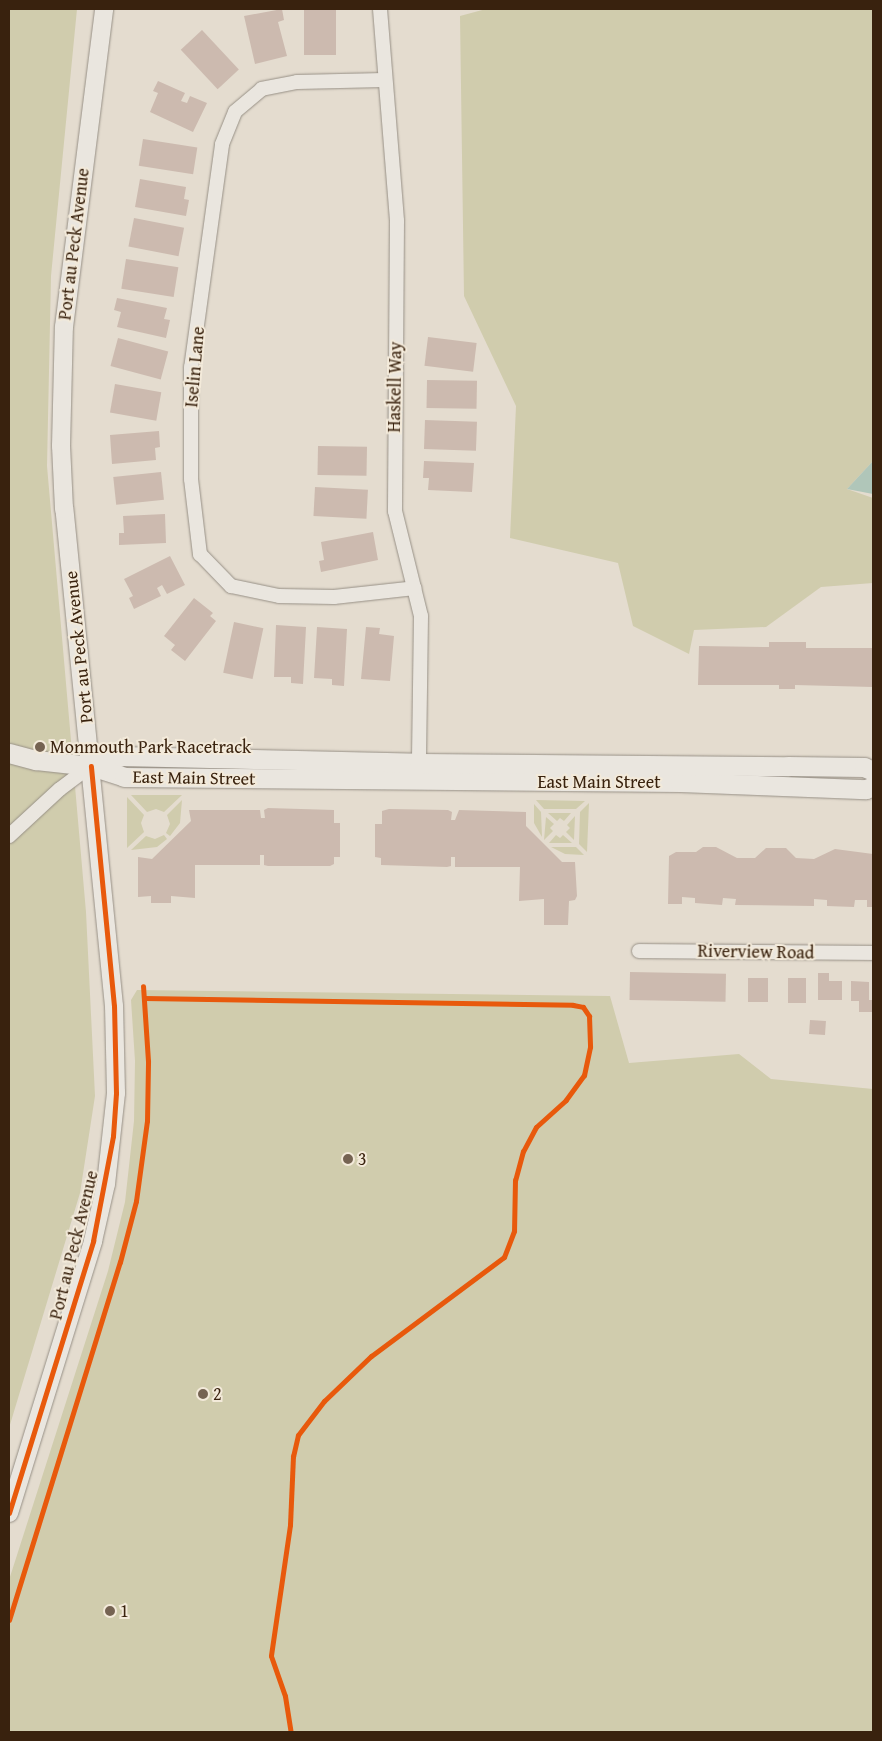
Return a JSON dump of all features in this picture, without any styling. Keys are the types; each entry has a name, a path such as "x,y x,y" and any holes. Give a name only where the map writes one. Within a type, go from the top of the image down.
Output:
{"main road":[{"path":"9,753 36,760 91,766"},
{"name":"East Main Street","path":"91,766 121,756 419,763 864,767 873,771"},
{"name":"East Main Street","path":"91,766 124,777 680,782 866,789 873,786"}],"street":[{"name":"Port au Peck Avenue","path":"9,1513 93,1241 113,1136 116,1093 114,1006 64,509 61,387 73,240 104,9"},
{"name":"Haskell Way","path":"380,9 384,80 397,221 395,511 421,616 419,763"},
{"name":"Iselin Lane","path":"384,80 298,82 262,89 235,112 222,145 191,368 191,479 200,554 231,586 279,596 334,597 415,588"},
{"path":"9,836 60,789 91,766"},
{"name":"Riverview Road","path":"639,951 873,953"}],"shaded area":[{"name":"Monmouth Park Racetrack","path":"9,9 77,9 51,276 47,466 86,912 95,1096 80,1193 9,1428"},
{"path":"486,9 873,9 873,461 847,489 873,498 873,583 821,587 766,627 694,630 689,654 633,626 618,563 510,538 516,406 464,296 460,16"},
{"path":"873,461 873,494 847,489"},
{"path":"131,795 182,795 164,812 156,809 147,812"},
{"path":"127,797 144,815 141,823 144,832 127,848"},
{"path":"182,800 180,823 170,836 166,833 170,824 167,815"},
{"path":"536,800 585,801 576,809 544,809"},
{"path":"589,803 587,852 579,844 580,812"},
{"path":"534,804 541,812 542,837 534,823"},
{"path":"548,813 571,813 564,821 560,818 557,821"},
{"path":"575,816 574,840 566,832 570,828 567,825"},
{"path":"546,817 554,824 550,828 553,831 544,840"},
{"path":"164,835 167,839 157,847 131,850 146,836 155,839"},
{"path":"556,835 560,838 563,835 572,843 549,843"},
{"path":"551,847 576,847 584,855 565,854"},
{"path":"137,990 610,996 629,1063 739,1054 771,1079 873,1089 873,1732 9,1732 9,1580 108,1271 125,1202 134,1121 135,1061 131,1000"}],"building":[{"path":"282,9 284,20 278,22 287,56 255,64 244,16"},
{"path":"304,9 336,9 336,55 304,55"},
{"path":"202,30 239,69 218,89 181,50"},
{"path":"158,81 185,93 181,101 187,103 190,96 207,103 193,132 150,112 158,93 153,91"},
{"path":"143,139 197,148 193,174 139,166"},
{"path":"140,179 186,187 184,199 189,200 186,216 135,207"},
{"path":"134,218 184,228 179,256 128,246"},
{"path":"126,259 178,267 174,297 121,289"},
{"path":"117,298 167,308 164,319 170,320 166,338 117,327 121,312 114,310"},
{"path":"428,337 477,343 473,372 424,366"},
{"path":"118,338 168,351 161,379 110,366"},
{"path":"427,380 477,381 477,409 427,408"},
{"path":"115,384 161,392 156,421 110,413"},
{"path":"425,420 477,422 476,451 424,449"},
{"path":"159,431 160,447 155,448 156,460 112,464 110,435"},
{"path":"318,446 367,447 366,476 317,475"},
{"path":"424,461 474,463 472,492 428,490 429,478 423,478"},
{"path":"161,472 164,500 116,505 113,477"},
{"path":"315,487 368,490 366,519 313,516"},
{"path":"165,514 166,543 119,545 119,533 124,533 123,516"},
{"path":"373,532 378,560 321,572 319,561 324,560 321,542"},
{"path":"170,556 185,585 167,594 162,585 157,588 161,596 134,609 129,598 133,596 124,579"},
{"path":"194,598 213,613 210,616 216,621 185,661 171,650 175,645 164,636"},
{"path":"234,622 263,628 253,679 223,673"},
{"path":"276,625 306,627 303,684 291,683 291,677 274,677"},
{"path":"317,627 347,629 344,686 332,685 332,679 314,678"},
{"path":"366,627 380,628 379,634 394,636 390,681 361,679"},
{"path":"769,642 806,642 806,648 873,648 873,687 795,685 795,689 779,689 779,685 698,685 699,646 769,647"},
{"path":"268,808 334,810 334,823 340,823 340,857 334,857 334,864 330,866 268,866 264,865 264,855 260,855 260,865 195,865 195,898 171,896 171,903 151,903 151,896 138,897 138,857 152,859 191,821 189,810 260,810 261,818 265,818 264,810"},
{"path":"389,809 448,810 452,812 451,820 455,820 459,810 526,812 526,826 562,862 575,862 577,896 575,900 569,901 568,925 544,925 544,899 519,901 520,867 455,867 455,857 451,857 451,866 447,867 381,865 381,858 375,857 375,824 382,824 382,811"},
{"path":"703,847 716,847 737,858 755,858 766,848 786,848 796,858 814,859 835,849 873,854 873,907 867,907 867,900 855,900 854,907 827,906 827,900 814,899 814,906 735,905 736,899 723,898 722,905 695,903 695,898 682,897 682,904 668,904 669,856 676,852 696,852"},
{"path":"630,972 726,974 725,1002 630,1000"},
{"path":"818,973 829,973 829,981 842,981 842,1000 818,1000"},
{"path":"748,978 768,978 768,1002 748,1002"},
{"path":"788,978 806,978 806,1003 788,1003"},
{"path":"851,981 869,982 869,1000 873,1000 873,1012 859,1012 859,1001 851,1001"},
{"path":"810,1020 826,1021 825,1035 809,1034"}],"cycle path":[{"path":"9,1513 93,1241 113,1136 116,1093 114,1006 91,766"},
{"path":"9,1620 120,1262 136,1201 147,1121 148,1061 143,986"},
{"path":"144,998 573,1005 583,1007 589,1016 590,1047 584,1075 566,1100 536,1127 523,1151 515,1180 514,1231 504,1257 371,1356 324,1401 298,1435 293,1456 290,1525 271,1656 285,1696 291,1732"}],"place":[{"name":"Monmouth Park Racetrack","path":"40,747"},
{"name":"3","path":"348,1159"},
{"name":"2","path":"203,1394"},
{"name":"1","path":"110,1611"}]}
